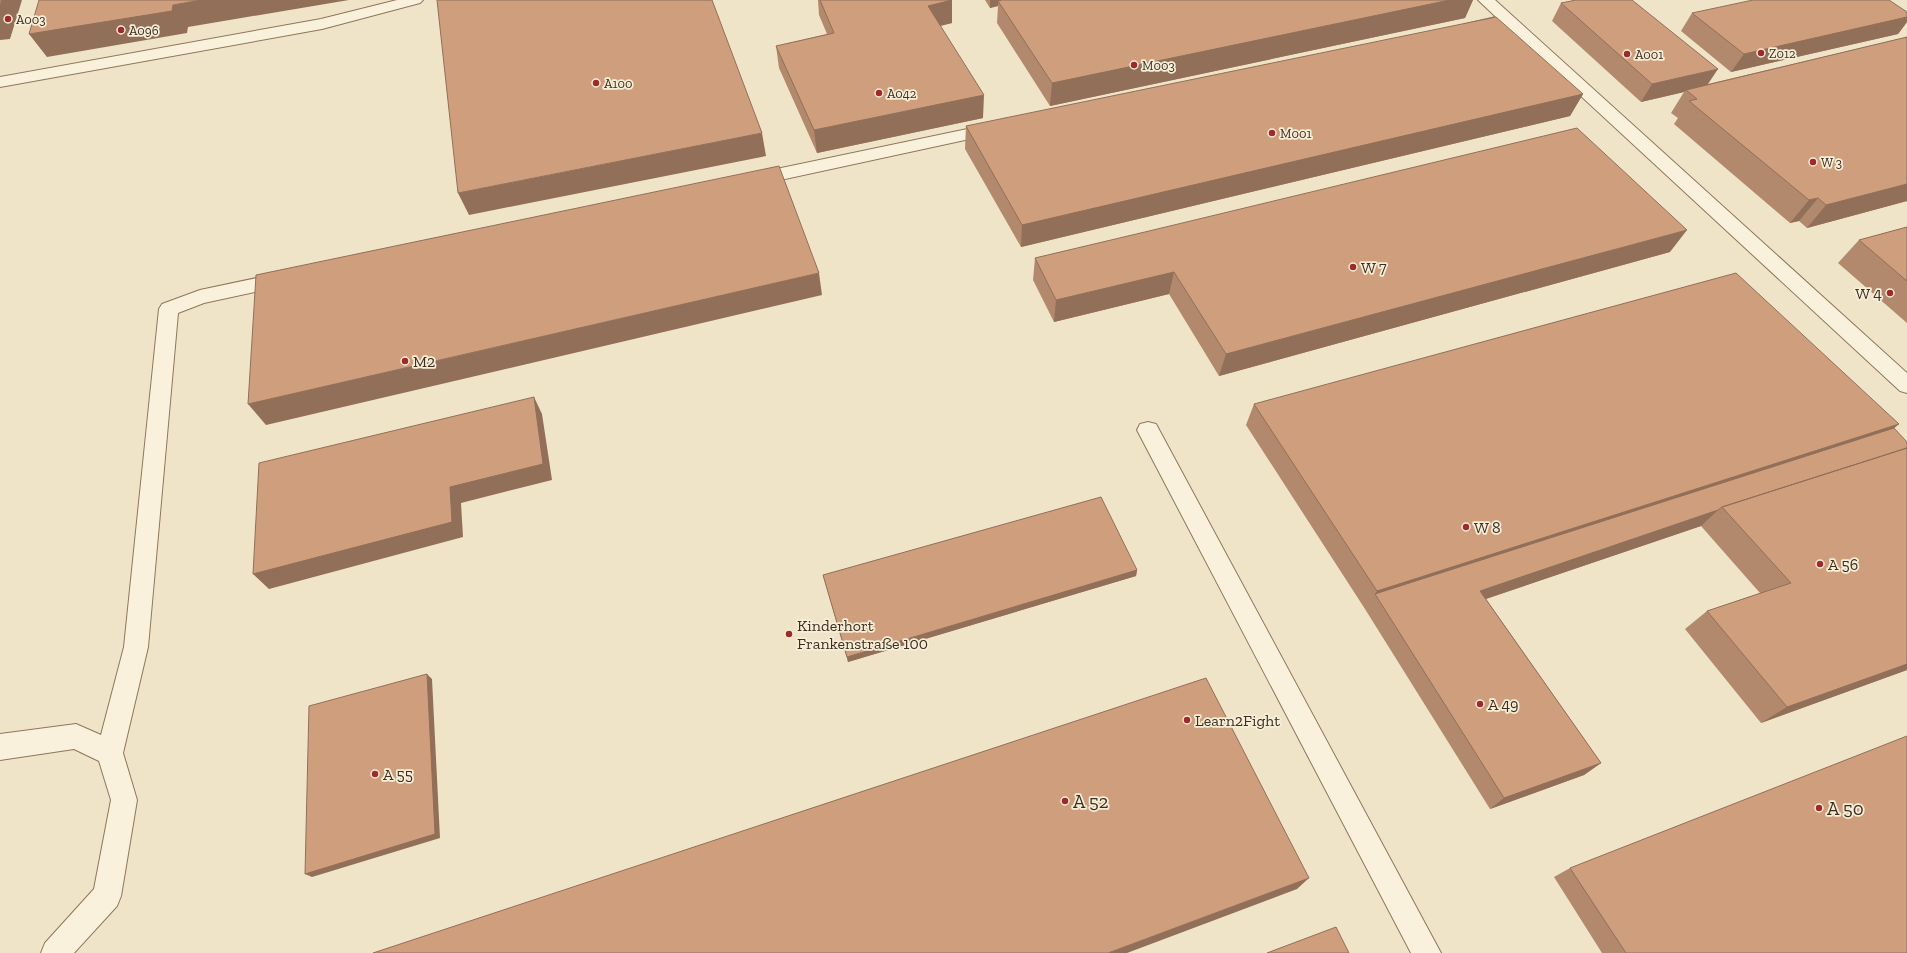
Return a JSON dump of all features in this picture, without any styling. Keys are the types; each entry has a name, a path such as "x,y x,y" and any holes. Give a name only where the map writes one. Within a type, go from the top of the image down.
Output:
{"lane":[{"path":"0,82 322,24 415,0"},
{"path":"1486,0 1907,385"},
{"path":"1453,31 1507,20"},
{"path":"737,183 1009,125"},
{"path":"55,953 108,896 124,800 110,753 136,647 169,309 200,297 301,276"},
{"path":"1148,430 1427,953"},
{"path":"0,747 76,736 110,753"}],"building":[{"path":"39,0 201,0 173,5 172,11 29,34"},
{"name":"A100","path":"437,0 712,0 762,133 458,193"},
{"name":"A042","path":"820,0 952,0 928,6 984,95 814,130 776,46 834,33"},
{"name":"M003","path":"1450,0 1052,83 998,1"},
{"path":"1576,0 1632,0 1718,69 1652,84 1561,3"},
{"path":"1753,0 1889,0 1907,12 1907,17 1744,54 1692,13"},
{"name":"M001","path":"1496,17 1583,94 1022,225 966,126"},
{"name":"W 3","path":"1907,37 1907,184 1826,205 1818,198 1809,200 1689,101 1697,99 1686,90"},
{"name":"W 7","path":"1577,128 1687,230 1226,354 1174,272 1056,300 1035,258 1149,231"},
{"name":"M2","path":"779,166 819,273 248,404 256,275"},
{"path":"1907,227 1907,281 1859,240"},
{"name":"W 8","path":"1736,273 1899,424 1377,591 1254,404"},
{"path":"534,397 543,464 450,487 452,522 253,574 259,463"},
{"path":"1894,428 1907,442 1907,448 1722,507 1718,510 1480,591 1601,763 1504,798 1375,594"},
{"name":"A 56","path":"1907,448 1907,664 1787,707 1707,611 1791,583 1722,507"},
{"path":"1101,497 1137,570 847,657 823,575"},
{"name":"A 55","path":"427,674 435,834 305,874 309,706"},
{"name":"A 52","path":"1206,678 1309,878 1108,953 373,953"},
{"name":"A 50","path":"1907,736 1907,953 1626,953 1570,868"},
{"path":"1336,927 1349,953 1267,953"}],"place":[{"name":"A003","path":"8,19"},
{"name":"A096","path":"121,30"},
{"name":"Z012","path":"1761,53"},
{"name":"A001","path":"1627,54"},
{"name":"M003","path":"1134,65"},
{"name":"A100","path":"596,83"},
{"name":"A042","path":"879,93"},
{"name":"M001","path":"1272,133"},
{"name":"W 3","path":"1813,162"},
{"name":"W 7","path":"1353,267"},
{"name":"W 4","path":"1890,293"},
{"name":"M2","path":"405,361"},
{"name":"W 8","path":"1466,527"},
{"name":"A 56","path":"1820,564"},
{"name":"Kinderhort Frankenstraße 100","path":"789,634"},
{"name":"A 49","path":"1480,704"},
{"name":"Learn2Fight","path":"1187,720"},
{"name":"A 55","path":"375,774"},
{"name":"A 52","path":"1065,801"},
{"name":"A 50","path":"1819,808"}]}
